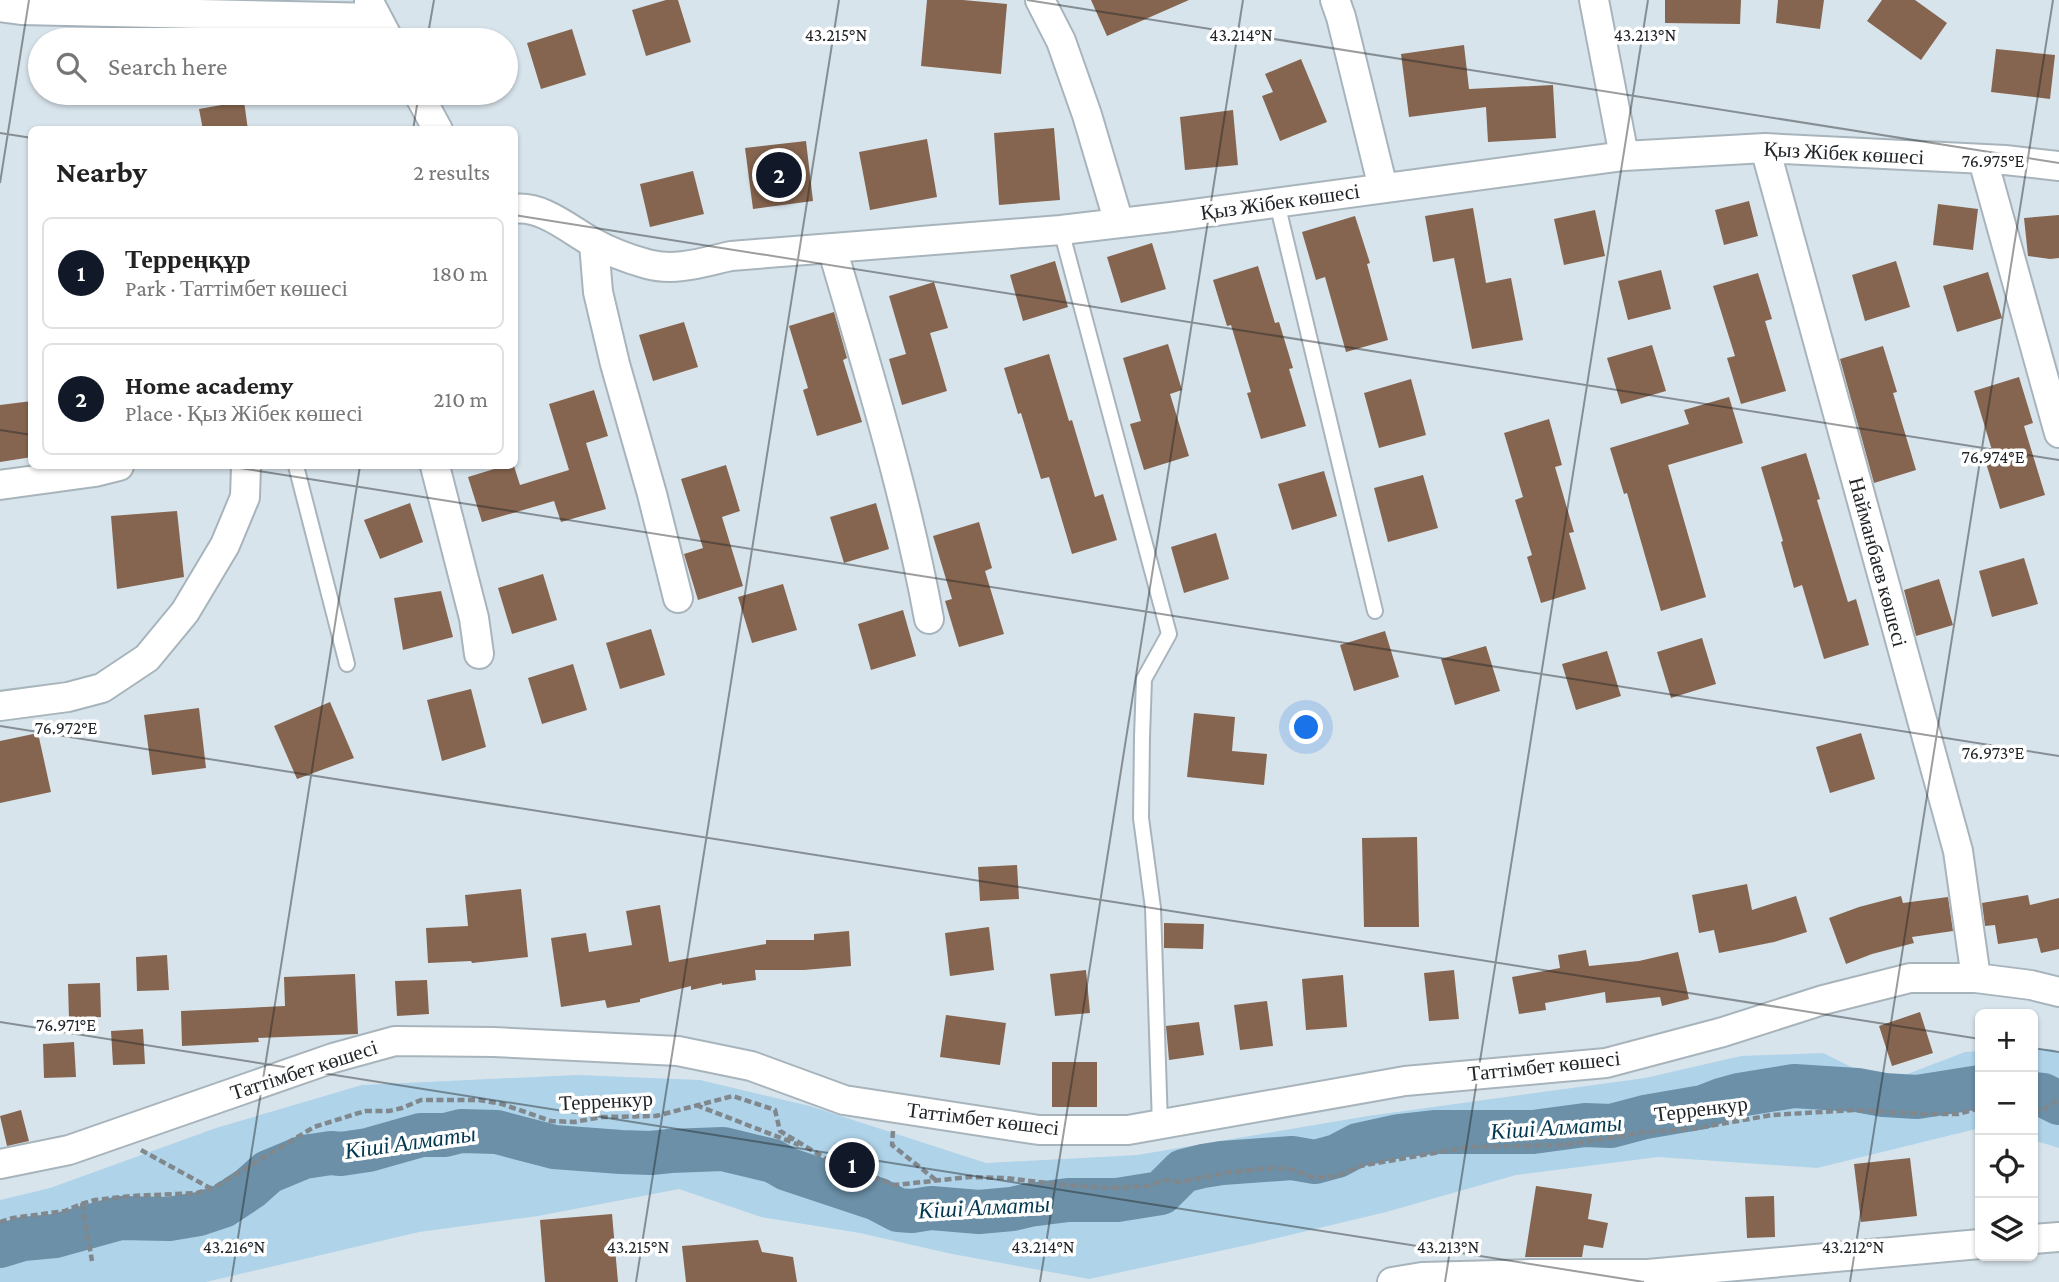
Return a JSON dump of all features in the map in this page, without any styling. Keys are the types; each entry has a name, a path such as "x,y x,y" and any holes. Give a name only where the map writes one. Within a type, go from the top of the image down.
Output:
{"street":[{"path":"1040,0 1066,54 1119,223"},
{"path":"1335,0 1383,188"},
{"path":"1594,0 1624,156"},
{"path":"0,7 21,10 378,19"},
{"path":"424,105 436,126"},
{"name":"Қыз Жібек көшесі","path":"518,208 551,217 594,244 649,264 682,267 731,256 1061,230 1624,156 1765,148 2059,166"},
{"name":"Найманбаев көшесі","path":"1765,148 1958,851 1976,978"},
{"path":"1983,160 2059,433"},
{"path":"594,244 598,292 612,352 678,598"},
{"path":"832,248 891,450 917,554 929,619"},
{"path":"0,485 108,469"},
{"path":"0,706 68,697 102,688 147,658 185,612 225,545 246,497 246,469"},
{"path":"436,469 474,618 479,654"},
{"name":"Таттімбет көшесі","path":"0,1164 69,1150 333,1058 395,1041 494,1042 678,1051 751,1066 844,1100 1039,1130 1128,1130 1405,1081 1606,1063 1910,978 1976,978 2031,985 2059,992"},
{"path":"2038,1239 2059,1237"},
{"path":"1392,1282 1531,1274 1634,1278 1975,1244"}],"lane":[{"path":"1277,203 1375,611"},
{"path":"1061,230 1169,634 1144,679 1142,737 1141,818 1153,908 1160,1125"},
{"path":"297,469 347,664"}],"path":[{"name":"Терренкур","path":"0,1222 65,1211 82,1203 131,1196 197,1193 211,1188 314,1127 365,1111 402,1108 421,1100 479,1100 502,1104 551,1121 574,1122 602,1117 656,1115 733,1096 775,1110 780,1131 828,1160 895,1185 969,1177 1112,1188 1147,1185 1166,1180 1180,1182 1230,1171 1271,1168 1290,1169 1315,1178 1338,1176 1360,1166 1468,1147 1564,1145 1646,1132 1692,1129 1772,1115 1854,1110 1958,1114 1975,1109"},
{"path":"2038,1111 2042,1111 2059,1099"},
{"path":"696,1105 813,1150"},
{"path":"894,1108 892,1144 938,1181"},
{"path":"155,1158 211,1188"},
{"path":"82,1203 92,1261"}],"shaded area":[{"path":"2038,1049 2059,1052 2059,1148 2038,1142"},
{"path":"1975,1051 1975,1129 1817,1168 1658,1157 1516,1175 1386,1212 1089,1279 952,1254 860,1233 761,1217 679,1189 538,1216 419,1232 206,1282 0,1282 0,1200 50,1188 216,1128 362,1085 577,1075 700,1080 810,1106 986,1163 1137,1155 1368,1116 1645,1078 1741,1056 1823,1053 1884,1083 1965,1052"}],"building":[{"path":"666,0 678,0 691,42 646,56 632,10"},
{"path":"927,0 1007,4 1001,74 921,66"},
{"path":"1091,0 1189,0 1107,36"},
{"path":"1665,0 1741,0 1740,24 1665,23"},
{"path":"1778,0 1824,0 1820,29 1776,23"},
{"path":"1882,0 1915,0 1947,23 1921,60 1867,21"},
{"path":"572,29 586,75 541,89 527,43"},
{"path":"1464,45 1469,89 1553,85 1556,138 1488,142 1486,107 1409,117 1401,54"},
{"path":"1996,49 2055,55 2050,99 1991,92"},
{"path":"1301,59 1327,122 1280,141 1262,96 1273,92 1265,74"},
{"path":"245,105 247,126 202,126 199,109"},
{"path":"1233,110 1238,165 1185,170 1180,117"},
{"path":"1054,128 1060,200 999,205 994,133"},
{"path":"927,139 937,197 870,210 859,152"},
{"path":"806,141 813,201 753,209 745,148"},
{"path":"693,171 704,214 650,227 640,184"},
{"path":"1749,201 1758,236 1724,245 1715,210"},
{"path":"1938,204 1978,209 1973,250 1933,245"},
{"path":"1473,208 1486,283 1511,278 1523,340 1472,349 1454,258 1433,262 1425,216"},
{"path":"1595,210 1605,256 1564,265 1554,219"},
{"path":"2059,215 2059,258 2028,256 2024,218"},
{"path":"1355,216 1370,263 1367,264 1388,340 1346,352 1325,277 1316,280 1302,232"},
{"path":"1152,243 1166,289 1121,303 1107,257"},
{"path":"1055,261 1068,307 1023,321 1010,275"},
{"path":"1896,261 1910,307 1865,321 1852,275"},
{"path":"1258,266 1275,323 1279,322 1293,368 1289,369 1306,426 1261,439 1247,393 1251,392 1231,325 1227,326 1213,280"},
{"path":"1661,270 1671,309 1628,320 1618,281"},
{"path":"1988,272 2002,318 1957,332 1943,286"},
{"path":"1758,273 1772,319 1765,321 1786,391 1741,404 1727,358 1735,356 1713,286"},
{"path":"934,282 948,328 930,333 947,391 902,405 889,359 906,354 889,296"},
{"path":"834,312 847,358 843,360 862,422 817,436 803,390 808,388 789,326"},
{"path":"684,322 698,367 653,381 639,335"},
{"path":"1168,344 1182,390 1170,394 1189,456 1144,470 1130,424 1141,421 1123,358"},
{"path":"1652,345 1666,391 1621,404 1607,358"},
{"path":"1883,346 1897,392 1893,393 1916,470 1874,483 1840,359"},
{"path":"1049,354 1095,497 1103,494 1117,540 1072,554 1049,477 1041,479 1004,368"},
{"path":"2019,377 2033,423 2024,426 2045,495 2000,509 1986,463 1995,460 1974,391"},
{"path":"1411,379 1426,435 1379,448 1364,393"},
{"path":"594,390 608,436 586,443 606,509 561,522 554,501 482,522 468,477 494,469 515,469 520,485 569,470 549,404"},
{"path":"1729,397 1743,443 1668,465 1706,597 1661,611 1627,493 1624,494 1610,448 1689,424 1684,410"},
{"path":"28,402 28,458 0,462 0,405"},
{"path":"1549,419 1562,465 1555,467 1574,532 1569,533 1586,589 1541,603 1527,557 1532,555 1515,500 1523,497 1504,433"},
{"path":"1806,453 1820,499 1817,500 1848,602 1856,599 1869,645 1824,659 1802,585 1794,588 1761,467"},
{"path":"726,465 740,511 722,517 743,586 698,600 684,554 703,548 681,479"},
{"path":"1324,471 1337,516 1292,530 1278,484"},
{"path":"1423,475 1438,528 1388,542 1374,488"},
{"path":"410,503 423,542 380,559 364,520"},
{"path":"876,503 889,549 844,563 830,517"},
{"path":"177,511 184,577 117,589 111,516"},
{"path":"979,522 992,568 985,571 1004,634 959,647 945,601 952,599 933,536"},
{"path":"1216,533 1229,579 1184,593 1171,547"},
{"path":"2024,558 2038,604 1992,617 1979,571"},
{"path":"543,574 557,620 512,634 498,588"},
{"path":"1939,579 1953,625 1916,636 1904,590"},
{"path":"783,584 797,630 752,643 738,597"},
{"path":"441,591 453,637 403,650 394,598"},
{"path":"903,610 916,656 871,670 858,624"},
{"path":"651,629 665,675 620,689 606,643"},
{"path":"1385,631 1399,677 1354,691 1340,645"},
{"path":"1702,638 1716,684 1671,698 1657,652"},
{"path":"1486,646 1500,691 1455,705 1441,659"},
{"path":"1607,651 1621,696 1576,710 1562,664"},
{"path":"573,664 587,710 542,724 528,678"},
{"path":"471,689 486,747 442,761 427,700"},
{"path":"330,702 354,758 297,779 274,726"},
{"path":"199,708 206,768 152,775 144,715"},
{"path":"1194,713 1235,717 1232,751 1267,754 1264,785 1187,777"},
{"path":"38,733 51,792 0,803 0,741"},
{"path":"1861,733 1875,779 1830,793 1816,747"},
{"path":"1417,837 1419,927 1364,927 1362,838"},
{"path":"1017,865 1019,899 980,901 978,867"},
{"path":"1747,884 1752,910 1796,896 1807,932 1719,953 1714,930 1699,933 1692,895"},
{"path":"521,889 528,957 472,963 428,963 426,928 468,926 465,895"},
{"path":"2028,895 2030,905 2059,898 2059,949 2041,953 2037,938 1998,944 1995,925 1985,926 1982,903"},
{"path":"1901,896 1903,903 1948,897 1953,931 1912,937 1914,943 1846,964 1829,918"},
{"path":"660,905 669,962 766,944 766,940 814,940 814,934 849,931 851,966 755,970 756,980 722,983 691,990 691,986 640,999 640,1002 607,1008 605,1000 561,1007 551,938 586,933 589,952 632,945 626,911"},
{"path":"1164,923 1204,924 1203,949 1164,948"},
{"path":"989,927 994,970 950,976 945,933"},
{"path":"1586,950 1589,966 1639,961 1678,952 1689,999 1662,1006 1660,997 1606,1003 1605,992 1545,1003 1546,1010 1519,1014 1512,977 1560,968 1558,955"},
{"path":"167,955 169,990 137,991 136,957"},
{"path":"1086,970 1090,1013 1055,1016 1050,974"},
{"path":"1454,970 1459,1019 1429,1021 1424,973"},
{"path":"355,974 358,1034 258,1038 259,1042 182,1046 181,1011 285,1006 284,977"},
{"path":"1343,975 1347,1027 1306,1030 1302,979"},
{"path":"427,980 429,1014 397,1016 395,981"},
{"path":"100,983 101,1017 69,1019 68,984"},
{"path":"1267,1001 1273,1046 1240,1050 1234,1005"},
{"path":"1920,1012 1933,1053 1892,1066 1879,1026"},
{"path":"946,1015 1006,1023 1000,1065 940,1057"},
{"path":"1199,1022 1204,1055 1169,1060 1166,1026"},
{"path":"143,1029 145,1064 113,1065 111,1031"},
{"path":"74,1042 76,1077 44,1078 43,1044"},
{"path":"1052,1062 1097,1062 1097,1107 1052,1107"},
{"path":"21,1110 29,1141 7,1146 0,1116"},
{"path":"1910,1158 1917,1216 1861,1222 1854,1164"},
{"path":"1536,1186 1592,1194 1588,1219 1608,1223 1603,1248 1584,1245 1582,1257 1525,1257"},
{"path":"1774,1196 1775,1237 1747,1238 1745,1197"},
{"path":"612,1214 618,1282 545,1282 540,1220"},
{"path":"758,1240 762,1252 793,1257 797,1282 686,1282 682,1246"}],"waterway":[{"name":"Кіші Алматы","path":"0,1246 23,1239 55,1236 120,1218 169,1219 199,1214 223,1206 268,1172 304,1157 368,1150 421,1135 445,1135 461,1131 497,1132 554,1147 621,1152 723,1149 773,1161 787,1169 877,1199 898,1210 931,1208 979,1212 1068,1200 1117,1200 1161,1193 1183,1171 1203,1166 1292,1158 1315,1162 1337,1156 1358,1145 1399,1136 1434,1132 1533,1132 1585,1125 1611,1126 1703,1107 1739,1095 1794,1086 1917,1097 1975,1088"},
{"name":"Кіші Алматы","path":"2038,1094 2059,1103"}],"place":[{"name":"Home academy","path":"779,175"},
{"name":"Терреңқұр","path":"852,1165"}]}
